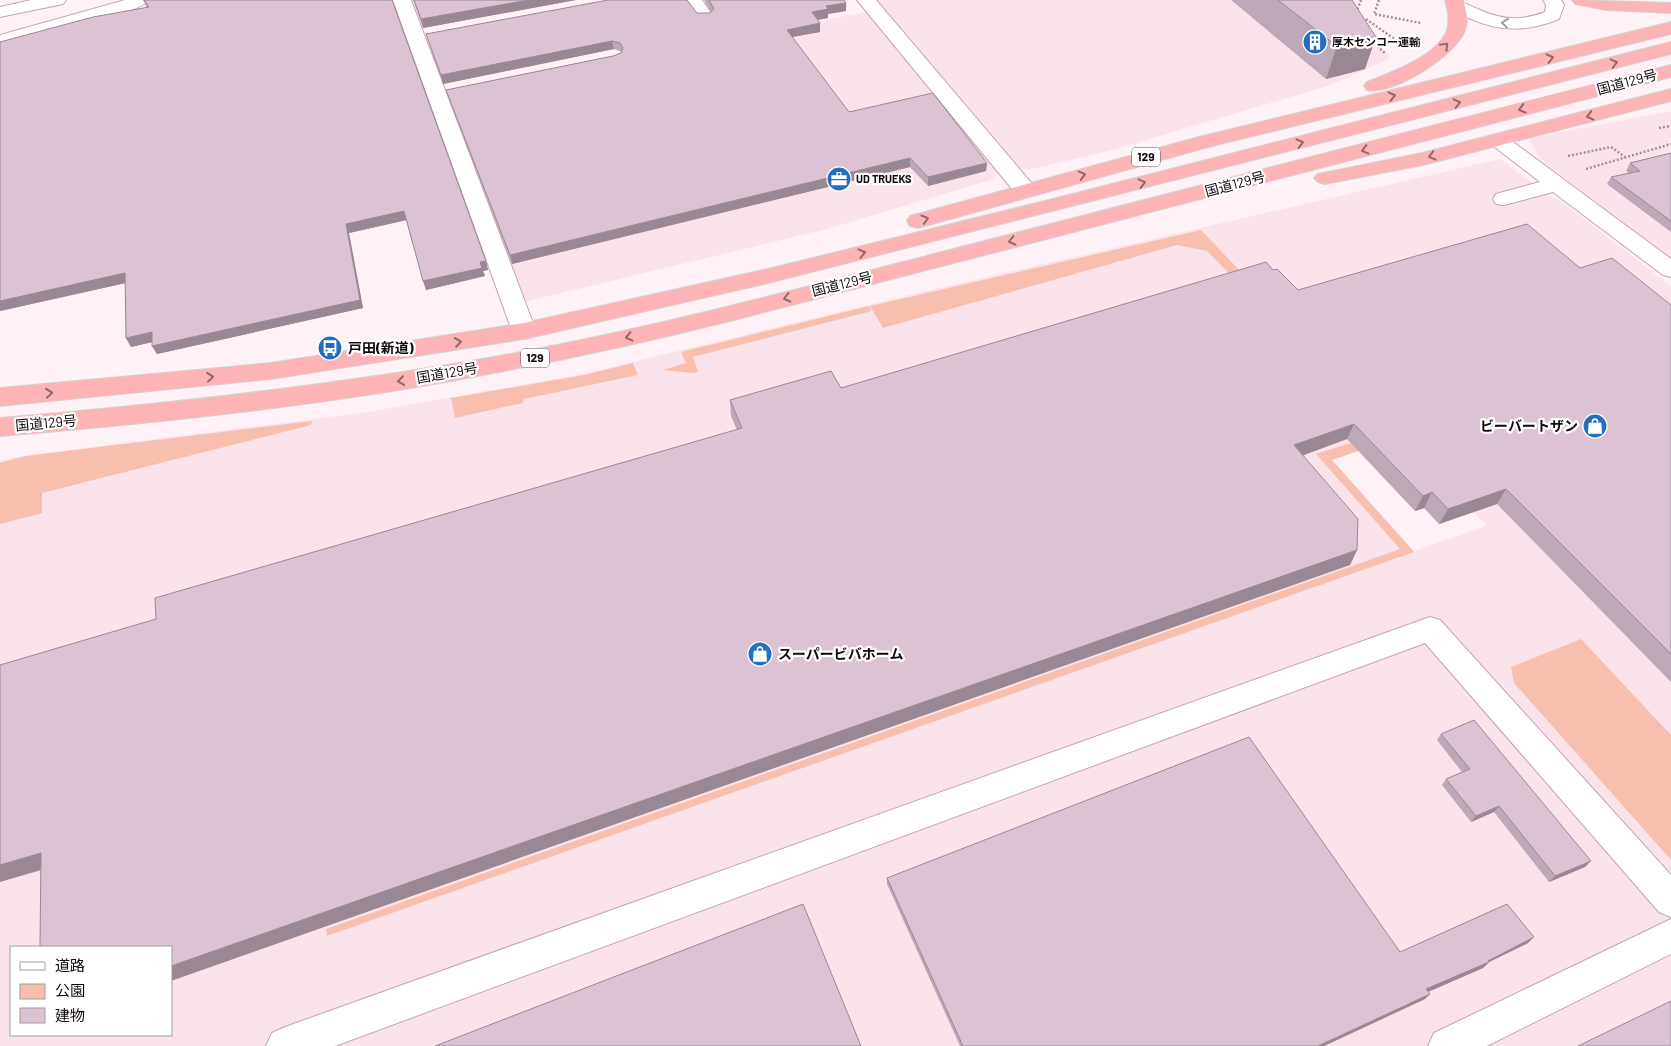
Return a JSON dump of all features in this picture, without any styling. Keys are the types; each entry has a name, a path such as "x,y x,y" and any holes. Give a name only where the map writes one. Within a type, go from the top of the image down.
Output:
{"highway":[{"path":"1581,0 1606,5 1671,8"},
{"path":"1206,141 1403,76 1428,62 1456,34 1458,17 1456,3"},
{"name":"129","path":"627,308 834,244 1206,141 1671,28"},
{"name":"国道129号","path":"0,397 271,371 524,331 1054,206 1671,48"},
{"name":"国道129号","path":"0,427 267,400 409,380 537,358 668,328 1060,229 1671,70"},
{"name":"129","path":"1060,229 1424,159 1667,97"}],"street":[{"path":"0,12 57,0"},
{"path":"0,41 118,9 141,0"},
{"path":"402,0 416,37 444,91 524,331"},
{"path":"694,0 704,16"},
{"path":"866,0 1025,190"},
{"path":"1456,3 1486,20 1500,24 1522,25 1538,23 1553,16 1554,5 1552,0"},
{"path":"416,37 435,34"},
{"path":"1498,140 1671,270"},
{"path":"1504,199 1557,184"},
{"path":"285,1046 1430,629 1671,900"},
{"path":"1447,1046 1671,936"}],"path":[{"path":"1355,16 1361,0"},
{"path":"1379,0 1374,14 1421,23"},
{"path":"1357,20 1366,19 1406,47"},
{"path":"1370,41 1386,53"},
{"path":"1583,170 1671,144"},
{"path":"1566,156 1611,148 1626,157"}],"shaded area":[{"path":"873,0 1319,0 1390,55 1387,60 1331,85 1116,149 1029,170 1016,168"},
{"path":"866,12 997,171 994,179 827,229 520,303 444,100 452,93"},
{"path":"1671,111 1671,258 1540,159 1529,139"},
{"path":"1500,159 1551,197 1557,198 1671,286 1671,1046 0,1046 0,461 22,456 368,412 583,374 913,294","holes":["1402,437 1486,525 1414,551 1332,460"]}],"green space":[{"path":"1201,230 1399,437 1332,460 1414,552 327,936 326,929 1400,549 1316,454 1378,434 1380,427 1207,251 1177,245 883,328 870,306"},
{"path":"869,306 872,311 693,357 698,372 663,370 686,363 681,352"},
{"path":"633,363 638,375 524,399 523,403 455,418 451,398 584,375"},
{"path":"312,421 311,425 42,493 42,513 0,524 0,463 26,456"},
{"path":"1581,639 1671,735 1671,860 1514,683 1511,667"}],"building":[{"path":"144,0 392,0 486,261 480,262 482,268 423,281 404,211 346,224 360,300 152,346 152,332 126,338 125,273 0,301 0,42 93,17 149,7"},
{"path":"414,0 529,0 421,19"},
{"path":"608,0 687,0 697,13 710,13 714,9 709,0 844,0 846,3 826,6 828,9 812,12 820,23 787,30 849,112 933,93 987,163 928,177 910,158 510,255 446,90 613,56 621,53 623,48 620,43 612,41 441,75 426,34"},
{"path":"1278,0 1352,0 1376,37 1337,46"},
{"path":"1671,153 1671,221 1611,177 1640,171 1630,163"},
{"path":"1527,224 1580,268 1612,258 1671,305 1671,654 1506,489 1448,509 1432,492 1423,496 1354,424 1294,445 1358,519 1357,550 172,966 172,946 40,946 41,853 0,865 0,665 156,619 155,598 742,428 730,400 831,371 841,388 1266,262 1273,270 1277,269 1298,290"},
{"path":"1474,720 1591,861 1555,876 1499,806 1476,816 1446,779 1470,769 1441,734"},
{"path":"1249,737 1400,952 1507,904 1534,937 1489,962 1426,989 1430,994 1318,1046 963,1046 887,878"},
{"path":"803,904 861,1046 435,1046"},
{"path":"1671,1001 1671,1046 1578,1046"}],"place":[{"name":"厚木センコー運輸","path":"1315,42"},
{"name":"UD TRUEKS","path":"839,179"},
{"name":"戸田(新道)","path":"330,348"},
{"name":"ビーバートザン","path":"1595,426"},
{"name":"スーパービバホーム","path":"760,654"}]}
